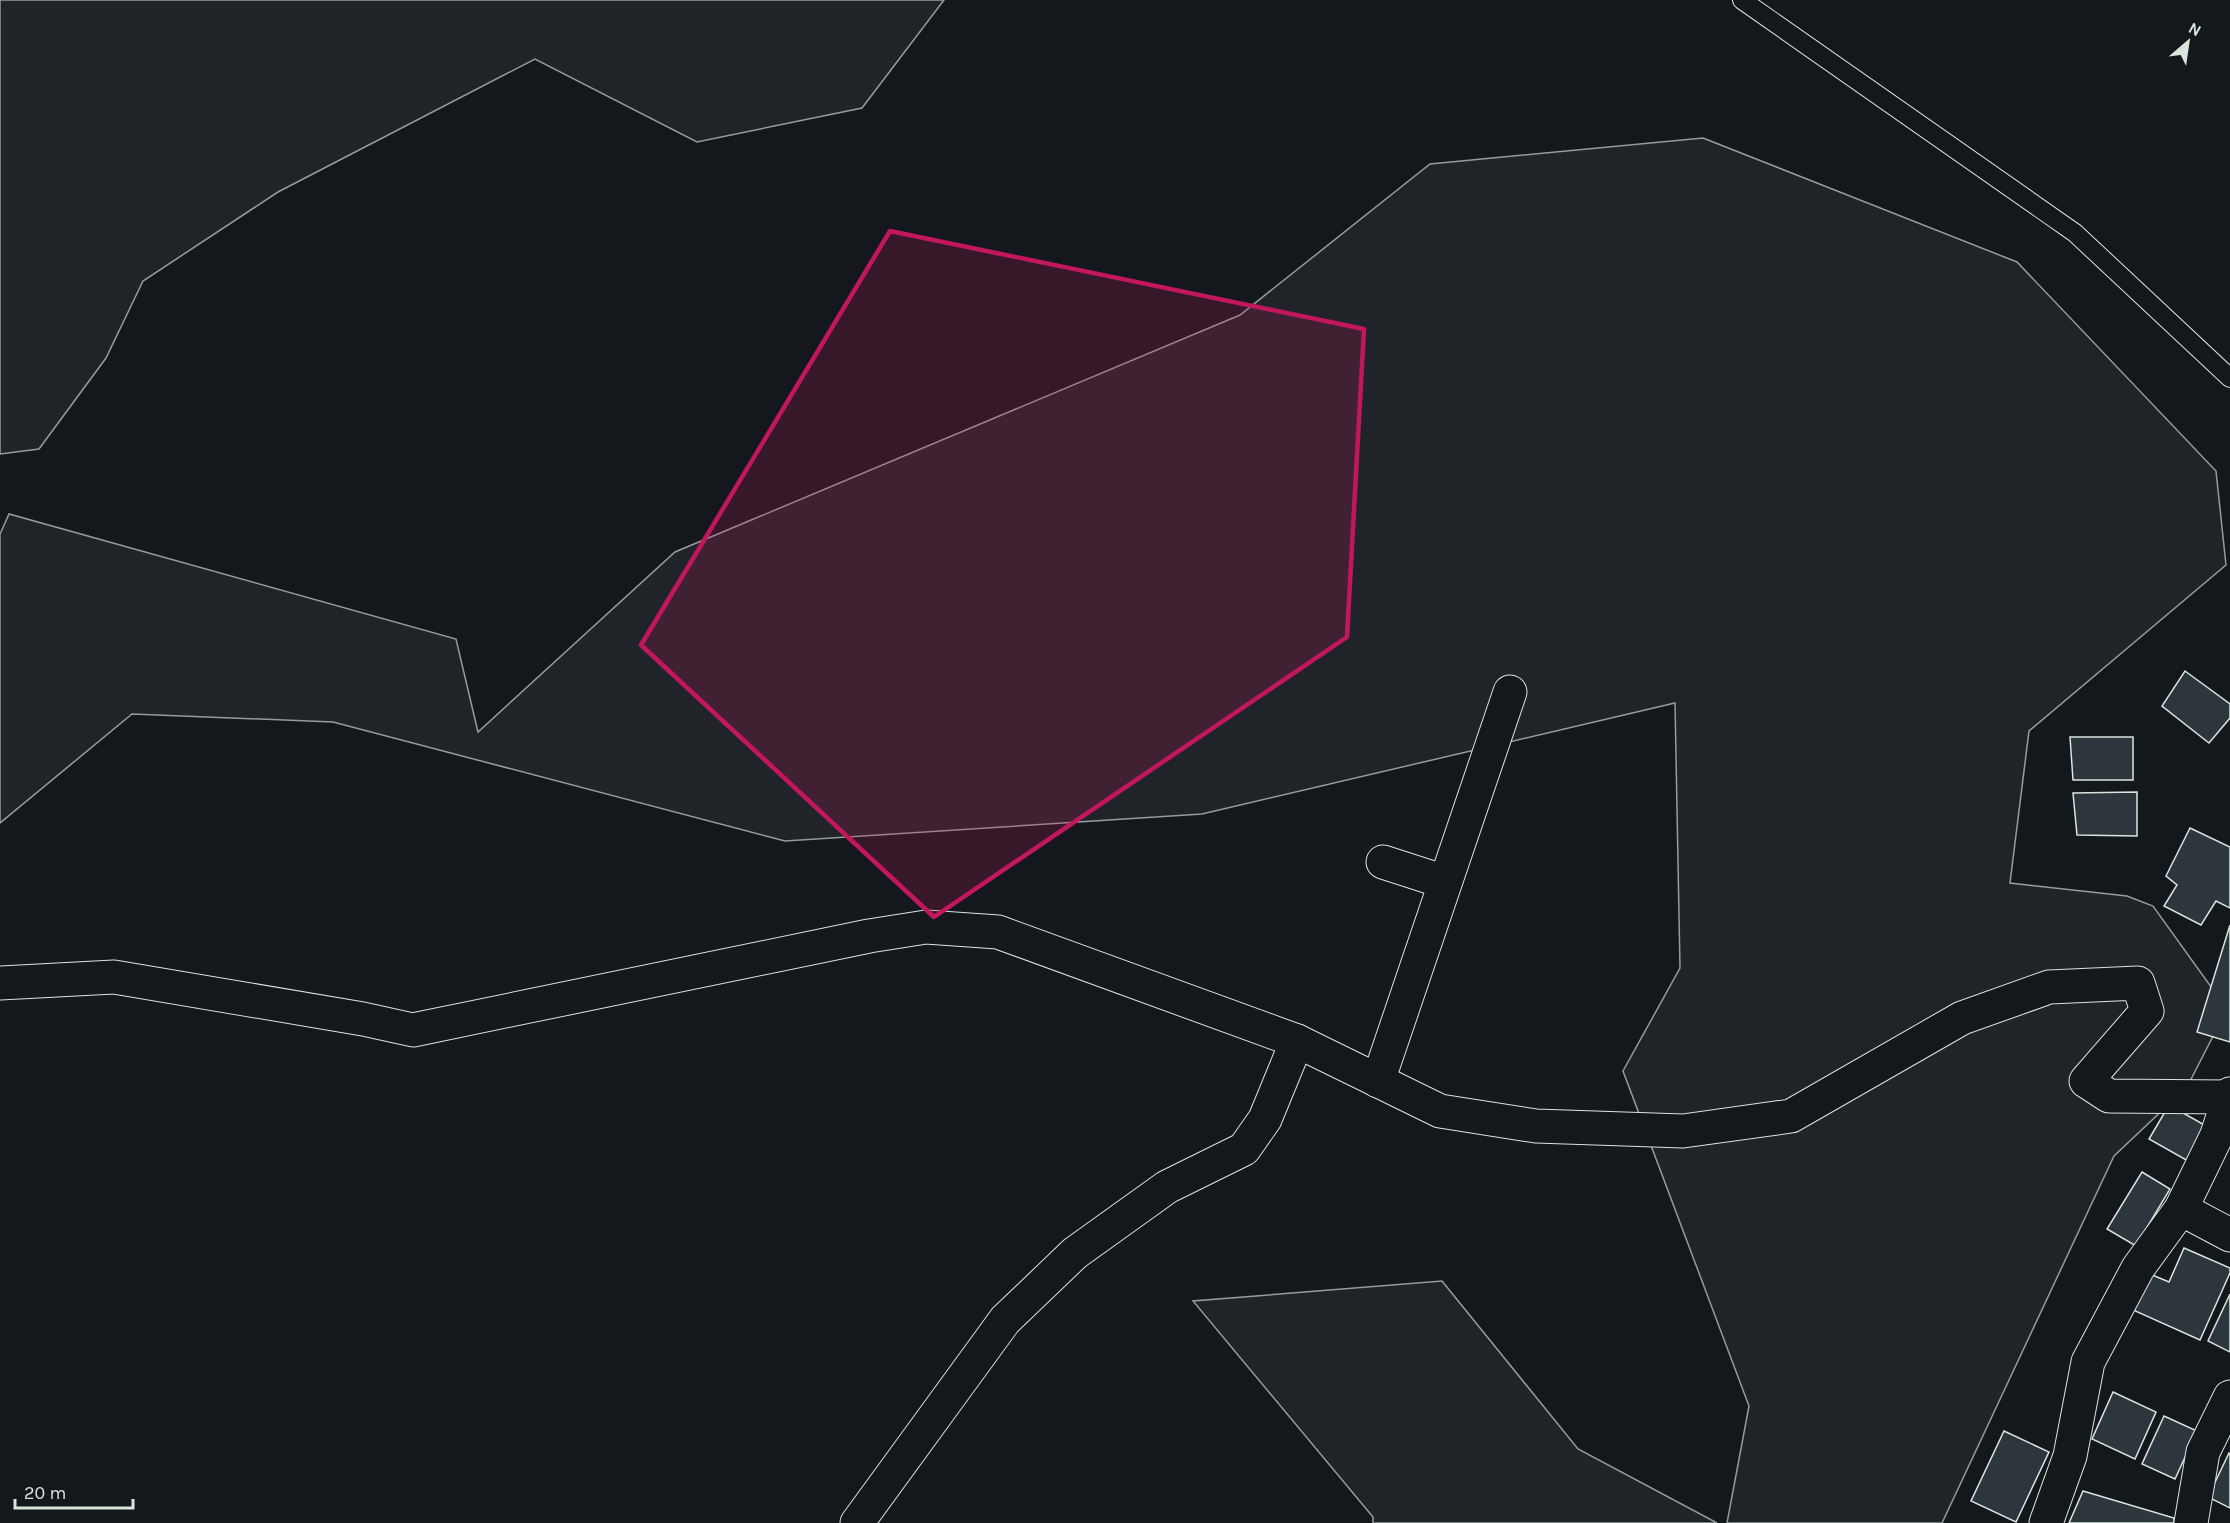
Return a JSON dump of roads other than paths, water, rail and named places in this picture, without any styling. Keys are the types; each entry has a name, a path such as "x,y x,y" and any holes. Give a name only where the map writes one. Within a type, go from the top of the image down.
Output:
{"street":[{"path":"1378,1081 1510,692"},
{"path":"1383,862 1445,882"},
{"path":"0,983 114,977 363,1018 413,1030 869,936 926,927 998,932 1297,1041 1440,1111 1536,1126 1683,1131 1791,1116 1962,1018 2049,987 2138,983 2147,1011 2086,1081 2109,1096 2230,1096 2217,1135 2181,1209 2138,1268 2088,1362 2070,1456 2046,1523"},
{"path":"857,1523 1005,1320 1075,1253 1167,1187 1244,1149 1265,1119 1297,1041"},
{"path":"2181,1209 2230,1235"},
{"path":"2191,1523 2203,1452 2230,1398"}],"lane":[{"path":"1742,0 2075,232 2230,378"}]}
